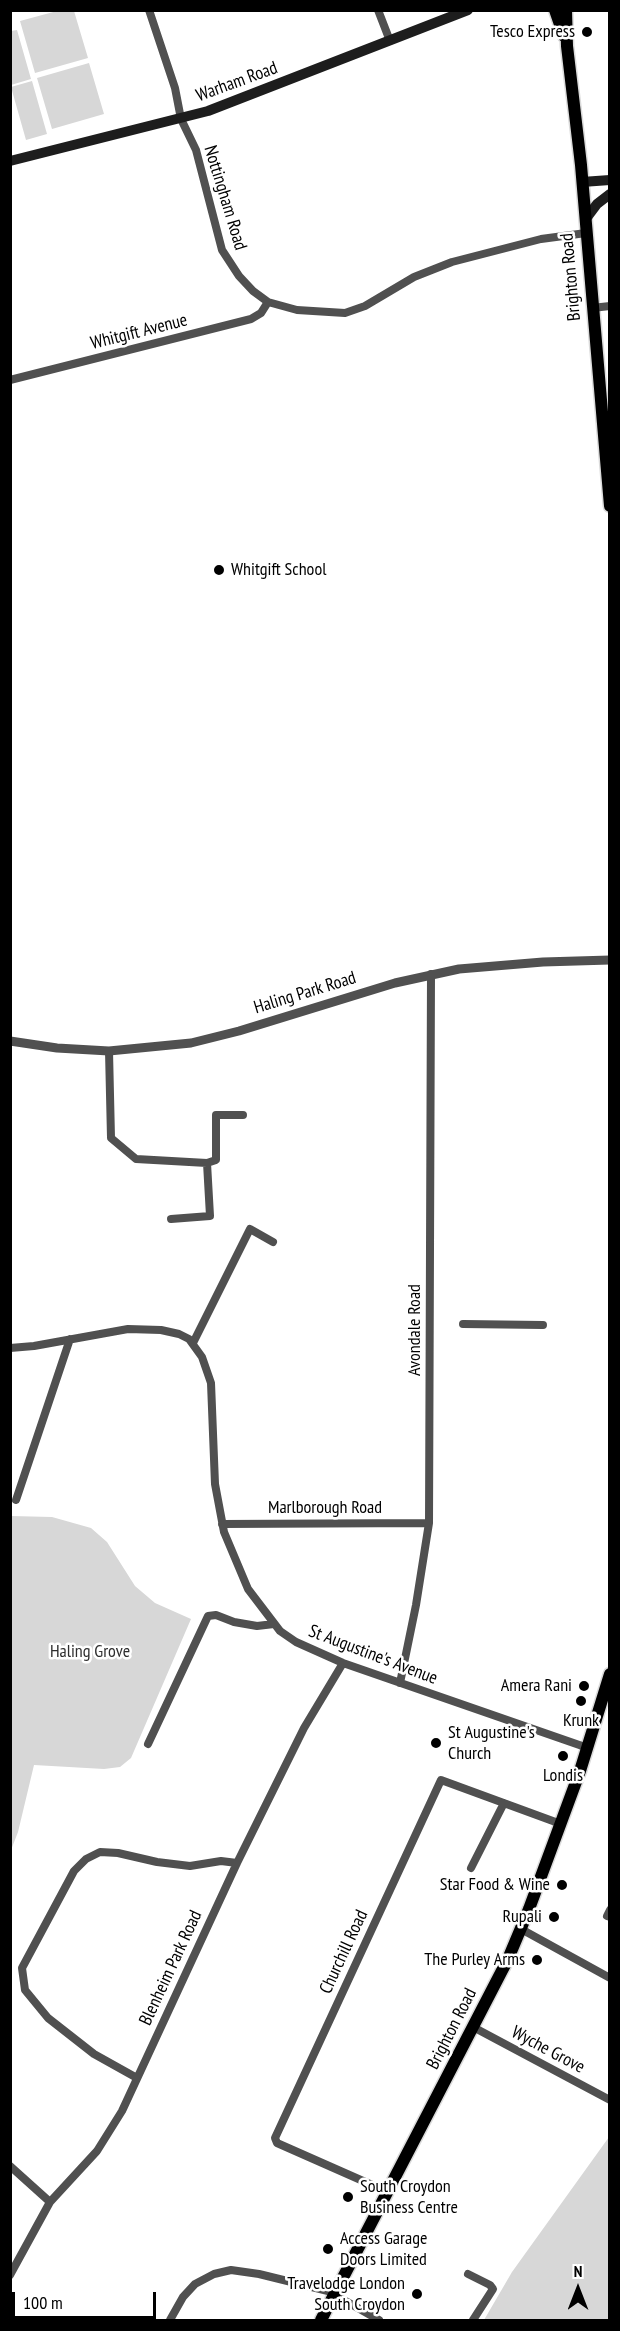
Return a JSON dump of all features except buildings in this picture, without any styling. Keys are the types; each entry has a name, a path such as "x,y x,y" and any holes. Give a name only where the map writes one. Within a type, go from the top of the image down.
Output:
{"main road":[{"name":"Warham Road","path":"10,161 181,119 230,103 468,10"},
{"name":"Brighton Road","path":"555,10 567,46"},
{"name":"Brighton Road","path":"566,10 567,46 582,182 609,506"},
{"path":"582,182 609,180"},
{"path":"585,227 597,204 609,194"},
{"name":"Brighton Road","path":"321,2320 473,2027 521,1929 588,1748 609,1674"}],"street":[{"name":"Nottingham Road","path":"149,10 175,88 181,119 196,150 222,250 239,276 253,291 268,302 286,308 328,314 351,312 414,278 452,262 585,227"},
{"path":"378,10 390,41"},
{"name":"Whitgift Avenue","path":"10,380 251,319 261,313 268,302"},
{"path":"592,308 609,306"},
{"name":"Haling Park Road","path":"10,1041 49,1048 109,1050 191,1043 431,974 471,967 609,960"},
{"name":"Avondale Road","path":"400,1683 417,1605 429,1522 431,974"},
{"path":"109,1050 111,1138 136,1159 207,1163 216,1160 216,1115 243,1115"},
{"path":"171,1219 210,1216 207,1163"},
{"path":"10,1348 119,1330 150,1329 179,1334 193,1343 250,1229 273,1242"},
{"path":"463,1324 543,1325"},
{"path":"16,1500 70,1339"},
{"name":"St Augustine's Avenue","path":"193,1343 205,1364 211,1383 215,1484 222,1524 248,1589 274,1624 290,1639 343,1663 588,1748"},
{"name":"Marlborough Road","path":"222,1524 429,1522"},
{"path":"148,1744 208,1616 212,1614 250,1625 274,1624"},
{"name":"Blenheim Park Road","path":"10,2275 50,2202 97,2151 122,2111 237,1863 304,1728 343,1663"},
{"name":"Churchill Road","path":"388,2192 278,2143 275,2138 441,1780 561,1824"},
{"path":"471,1868 504,1803"},
{"path":"136,2078 94,2054 48,2018 25,1990 22,1968 74,1871 86,1859 100,1852 190,1866 221,1861 237,1863"},
{"path":"609,1910 609,1917"},
{"path":"521,1929 609,1978"},
{"name":"Wyche Grove","path":"473,2027 609,2100"},
{"path":"10,2166 50,2202"},
{"path":"170,2320 190,2288 221,2272 249,2272 323,2289 379,2320"},
{"path":"468,2274 490,2285 493,2289 473,2320"}],"green space":[{"path":"57,11 74,11 88,58 35,73 20,21"},
{"path":"17,30 31,79 11,85 11,31"},
{"path":"89,63 104,114 52,129 37,78"},
{"path":"32,81 47,134 26,140 11,87"},
{"name":"Haling Grove","path":"11,1516 52,1517 91,1528 107,1542 135,1586 155,1603 191,1619 131,1758 120,1767 104,1769 34,1765 18,1832 11,1850"},
{"path":"609,2137 609,2320 484,2320 512,2272"}],"place":[{"name":"Tesco Express","path":"587,32"},
{"name":"Whitgift School","path":"219,570"},
{"name":"Amera Rani","path":"584,1686"},
{"name":"Krunk","path":"581,1701"},
{"name":"St Augustine's Church","path":"436,1743"},
{"name":"Londis","path":"563,1756"},
{"name":"Star Food & Wine","path":"562,1885"},
{"name":"Rupali","path":"554,1917"},
{"name":"The Purley Arms","path":"537,1960"},
{"name":"South Croydon Business Centre","path":"348,2197"},
{"name":"Access Garage Doors Limited","path":"328,2249"},
{"name":"Travelodge London South Croydon","path":"417,2294"}]}
